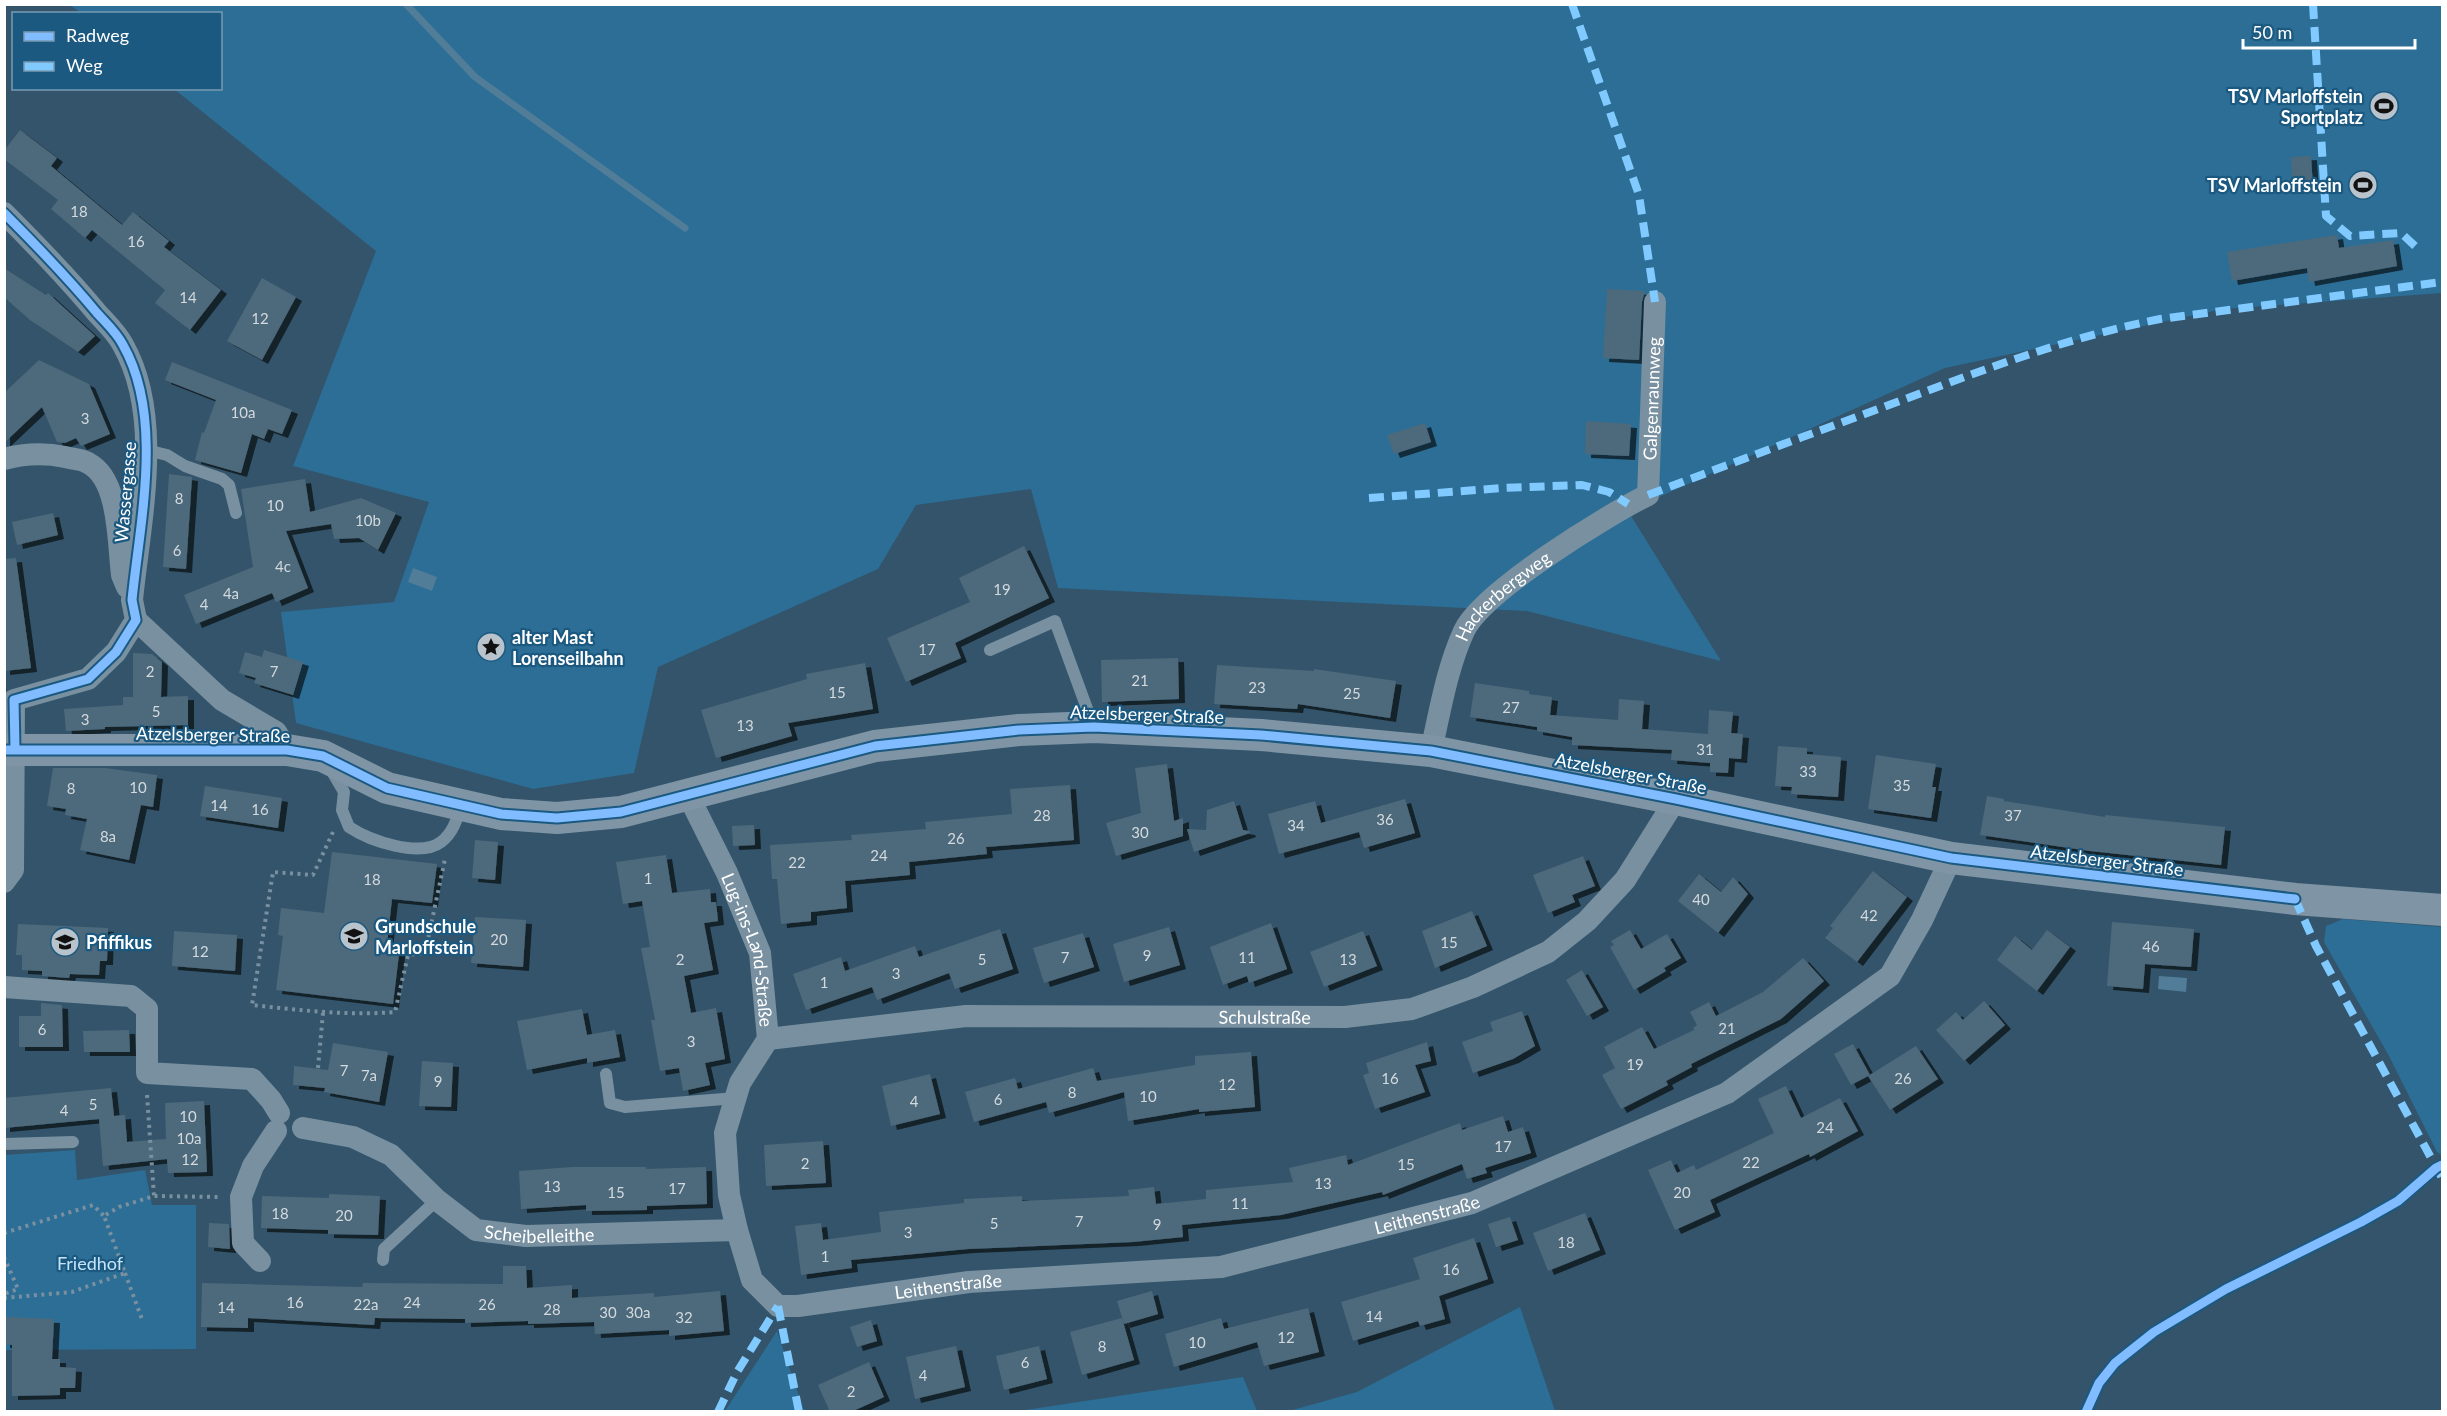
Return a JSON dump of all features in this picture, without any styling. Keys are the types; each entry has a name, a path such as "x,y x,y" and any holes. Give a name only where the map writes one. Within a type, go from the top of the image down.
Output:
{"street":[{"name":"Wassergasse","path":"4,213 53,263 123,344 140,387 147,429 134,610 116,652 88,679 14,700 10,749"},
{"name":"Galgenraunweg","path":"1648,495 1655,302"},
{"path":"4,459 30,455 58,456 88,462 103,475 112,492 122,575 134,610 222,700 276,732 287,750"},
{"name":"Hackerbergweg","path":"1431,751 1454,658 1473,616 1496,594 1539,563 1628,504 1648,495"},
{"name":"Atzelsberger Straße","path":"10,749 287,750 323,756 387,788 501,814 556,818 621,812 875,746 1019,730 1094,727 1262,735 1431,751 1676,799 1951,858 2295,899 2442,910"},
{"path":"4,882 14,870 10,749"},
{"name":"Lug-ins-Land-Straße","path":"688,795 728,873 760,953 768,1039 740,1083 725,1133 729,1195 752,1280 778,1306"},
{"name":"Schulstraße","path":"768,1039 966,1016 1345,1017 1412,1009 1473,987 1548,952 1587,921 1625,880 1676,799"},
{"name":"Leithenstraße","path":"778,1306 798,1306 969,1282 1221,1267 1472,1203 1727,1094 1890,976 1922,920 1951,858"},
{"path":"4,987 131,996 147,1009 147,1073 252,1079 271,1100 277,1122 253,1166 241,1197 243,1243 260,1261"},
{"name":"Scheibelleithe","path":"277,1122 283,1137 295,1137 303,1128 353,1137 391,1155 437,1200 476,1230 526,1236 737,1230"}],"lane":[{"path":"147,450 167,455 185,466 222,479 229,485 237,513"},
{"path":"990,650 1055,621 1094,727"},
{"path":"323,756 344,792 342,810 349,827 379,842 421,850 441,842 452,830 461,806"},
{"path":"606,1074 610,1103 625,1107 736,1098"},
{"path":"4,1144 73,1142"},
{"path":"383,1260 384,1250 437,1200"}],"path":[{"path":"346,818 330,836 313,875 273,872 252,1005 323,1012 374,1014 395,1012 408,955 425,953 447,850 447,835"},
{"path":"318,1068 323,1012"},
{"path":"147,1073 153,1196"},
{"path":"104,1215 119,1207 153,1196 241,1197"},
{"path":"4,1233 93,1205 104,1215 143,1322"},
{"path":"4,1257 18,1289 4,1296"},
{"path":"4,1296 72,1292 124,1273"}],"green space":[{"path":"70,5 2442,5 2442,293 2223,309 1945,368 1628,511 1721,661 1527,611 1058,588 1031,489 916,505 878,569 658,667 634,773 533,789 296,723 281,612 394,602 429,502 293,466 376,251 175,90 222,90 222,12 80,12"},
{"path":"2343,919 2442,927 2442,1155 2437,1152 2389,1056 2324,942 2326,926"},
{"name":"Friedhof","path":"75,1150 77,1180 145,1170 152,1205 196,1205 196,1349 5,1350 5,1155"},
{"path":"1520,1307 1555,1411 1289,1411 1357,1392"},
{"path":"777,1331 804,1411 725,1411"},
{"path":"1243,1377 1257,1411 1019,1411"}],"shaded area":[{"path":"413,568 437,577 432,591 408,582"},
{"path":"2159,976 2187,978 2186,992 2158,989"}],"building":[{"path":"20,130 57,158 51,166 122,225 133,212 169,241 164,247 221,290 190,330 155,303 165,290 92,230 85,238 51,209 58,200 4,159 4,151"},
{"path":"2311,156 2313,188 2293,190 2291,157"},
{"path":"2337,235 2339,248 2393,240 2397,266 2309,282 2307,268 2232,281 2227,252"},
{"path":"4,268 46,295 48,293 95,336 78,352 30,320 4,297"},
{"path":"262,278 296,297 262,360 227,341"},
{"path":"1607,289 1645,291 1642,302 1639,360 1603,358"},
{"path":"39,360 89,384 110,434 81,446 76,438 65,443 57,442 42,407 4,443 4,393"},
{"path":"172,362 292,410 282,434 268,429 264,439 252,434 241,473 195,460 202,432 204,433 216,400 165,380"},
{"path":"1586,421 1631,424 1629,456 1585,454"},
{"path":"1425,423 1431,442 1394,454 1387,435"},
{"path":"169,474 192,477 186,569 163,567"},
{"path":"305,479 310,512 361,498 396,513 378,550 359,538 334,539 331,524 286,531 308,588 276,602 272,593 196,624 184,595 253,567 241,489"},
{"path":"53,513 58,535 17,545 12,522"},
{"path":"1024,546 1049,598 955,643 961,658 906,682 887,638 970,602 959,578"},
{"path":"16,558 31,668 4,671 4,559"},
{"path":"264,650 303,662 293,695 254,683 256,678 239,673 245,652 262,657"},
{"path":"133,653 152,654 162,662 161,697 188,696 188,725 105,727 105,729 66,731 64,709 123,705 123,697 133,697"},
{"path":"1178,658 1179,699 1102,702 1101,660"},
{"path":"865,663 873,709 788,723 792,736 716,758 701,710 807,679 806,674"},
{"path":"1217,665 1314,671 1314,669 1396,681 1390,718 1298,704 1297,709 1214,704"},
{"path":"1475,683 1552,697 1550,715 1618,720 1619,699 1644,701 1642,729 1708,734 1709,710 1733,712 1731,733 1743,734 1741,759 1729,758 1728,773 1710,772 1710,763 1671,760 1672,750 1572,745 1572,737 1537,731 1537,727 1470,717"},
{"path":"1778,746 1807,748 1807,754 1841,757 1838,797 1791,794 1792,787 1775,786"},
{"path":"1876,755 1936,764 1932,787 1936,787 1931,818 1868,809"},
{"path":"1167,764 1174,821 1183,818 1183,836 1116,856 1106,823 1141,813 1135,768"},
{"path":"53,768 105,768 157,775 153,807 141,805 129,860 80,850 87,819 65,815 66,809 47,806"},
{"path":"1070,785 1074,840 986,847 987,854 909,862 910,875 845,881 847,908 811,912 811,921 781,924 777,879 772,879 770,845 852,840 851,835 926,829 925,822 1012,814 1010,789"},
{"path":"205,786 282,798 278,828 200,816"},
{"path":"1987,796 2004,799 2004,801 2105,817 2105,815 2225,827 2221,865 2090,851 1980,835"},
{"path":"1405,799 1415,833 1364,848 1359,832 1279,854 1268,814 1315,801 1321,823"},
{"path":"1234,801 1243,830 1250,833 1194,852 1187,829 1206,830 1207,810"},
{"path":"754,825 755,845 733,846 732,826"},
{"path":"475,840 498,842 495,880 472,878"},
{"path":"332,852 437,864 432,903 392,899 387,944 400,946 393,1004 276,990 283,936 278,935 281,908 324,913"},
{"path":"666,855 672,893 710,889 711,902 716,902 718,921 704,923 713,970 684,976 691,1013 716,1008 725,1059 705,1063 710,1085 683,1091 679,1068 660,1071 651,1020 655,1020 641,948 650,947 642,901 623,904 616,862"},
{"path":"1583,856 1595,886 1572,895 1575,902 1548,913 1533,875"},
{"path":"1873,871 1907,897 1857,962 1825,938 1833,928 1830,926"},
{"path":"1699,874 1721,892 1733,877 1748,894 1718,933 1678,901"},
{"path":"1472,911 1487,946 1435,968 1422,931"},
{"path":"475,917 526,920 523,967 471,963"},
{"path":"2112,922 2194,929 2191,967 2145,964 2143,989 2107,986"},
{"path":"1271,923 1287,969 1249,983 1247,976 1223,985 1210,947"},
{"path":"18,924 108,928 107,961 100,961 99,975 70,974 69,978 42,976 42,971 22,970 22,955 16,955"},
{"path":"1169,927 1180,965 1124,982 1113,944"},
{"path":"1000,929 1013,969 955,989 949,973 877,1000 872,987 806,1010 793,974 841,957 845,971 915,946 919,957"},
{"path":"1630,930 1641,949 1667,934 1681,958 1664,968 1666,971 1634,990 1610,947 1614,945 1611,941"},
{"path":"2047,930 2070,947 2037,991 1997,960 2015,936 2032,950"},
{"path":"174,931 237,935 235,971 172,966"},
{"path":"1363,931 1377,966 1324,987 1310,952"},
{"path":"1083,933 1094,967 1044,983 1033,948"},
{"path":"1803,958 1824,981 1781,1019 1691,1064 1692,1067 1666,1081 1668,1085 1621,1109 1602,1075 1615,1068 1604,1047 1642,1027 1654,1049 1694,1030 1693,1028 1697,1025 1690,1012 1709,1002 1716,1016 1763,992"},
{"path":"1582,970 1603,1007 1587,1016 1566,980"},
{"path":"1984,1001 2005,1025 1964,1061 1936,1030 1956,1012 1963,1020"},
{"path":"41,1003 62,1005 63,1047 19,1047 19,1016 41,1016"},
{"path":"582,1009 587,1035 615,1030 620,1057 587,1063 587,1058 527,1070 517,1021"},
{"path":"1522,1011 1535,1046 1513,1059 1473,1073 1462,1042 1493,1031 1490,1022"},
{"path":"129,1030 130,1052 84,1052 83,1031"},
{"path":"1427,1042 1431,1061 1415,1065 1425,1092 1375,1109 1363,1075 1369,1073 1366,1063"},
{"path":"333,1043 388,1052 379,1102 324,1092 325,1088 293,1085 294,1066 328,1070"},
{"path":"1853,1044 1870,1075 1851,1085 1834,1054"},
{"path":"1916,1046 1938,1079 1890,1110 1868,1076"},
{"path":"1251,1052 1255,1107 1199,1112 1199,1109 1128,1121 1124,1092 1049,1113 1046,1102 974,1122 965,1092 1015,1078 1018,1089 1093,1068 1097,1081 1195,1065 1195,1056"},
{"path":"422,1061 453,1063 451,1107 419,1106"},
{"path":"930,1074 940,1114 891,1126 882,1086"},
{"path":"1786,1086 1801,1118 1840,1098 1858,1131 1810,1157 1809,1154 1710,1200 1715,1212 1675,1230 1648,1170 1671,1160 1677,1173 1694,1165 1696,1170 1774,1133 1758,1099"},
{"path":"111,1088 114,1116 125,1115 127,1142 166,1139 165,1103 204,1101 207,1172 168,1173 167,1159 103,1166 99,1119 4,1128 4,1098"},
{"path":"1503,1116 1508,1132 1523,1127 1531,1153 1485,1168 1487,1173 1467,1179 1462,1164 1383,1195 1382,1192 1281,1215 1182,1225 1183,1237 1133,1242 968,1249 851,1260 852,1268 801,1275 795,1226 821,1223 823,1240 881,1232 879,1212 964,1203 964,1199 1022,1196 1022,1201 1129,1196 1128,1190 1154,1187 1156,1204 1206,1199 1206,1190 1293,1182 1289,1168 1346,1155 1348,1165 1460,1123 1462,1130"},
{"path":"823,1141 826,1183 766,1186 764,1145"},
{"path":"572,1167 646,1167 646,1169 706,1167 707,1204 647,1206 647,1210 586,1211 586,1205 521,1209 519,1171"},
{"path":"329,1194 380,1196 378,1235 328,1234 328,1230 261,1228 262,1196 329,1198"},
{"path":"1585,1213 1600,1250 1548,1271 1533,1233"},
{"path":"1510,1217 1518,1240 1496,1247 1488,1224"},
{"path":"209,1223 229,1224 230,1249 208,1247"},
{"path":"1474,1238 1488,1279 1439,1296 1445,1319 1420,1326 1418,1321 1353,1341 1341,1302 1420,1279 1413,1258"},
{"path":"503,1266 526,1266 527,1288 572,1285 572,1298 654,1293 654,1297 720,1291 724,1331 669,1336 669,1330 595,1334 594,1322 465,1323 465,1319 375,1318 374,1325 248,1318 248,1328 201,1327 202,1283 362,1287 363,1283 503,1284"},
{"path":"1152,1291 1158,1314 1124,1324 1117,1301"},
{"path":"1308,1308 1319,1352 1264,1366 1257,1342 1174,1367 1165,1334 1221,1318 1224,1329"},
{"path":"4,1317 54,1319 52,1359 60,1359 60,1367 76,1368 75,1388 60,1388 60,1395 12,1396 12,1345 4,1344"},
{"path":"1122,1318 1134,1360 1082,1375 1070,1332"},
{"path":"871,1320 877,1341 857,1347 850,1327"},
{"path":"956,1346 965,1387 915,1399 906,1357"},
{"path":"1039,1346 1047,1379 1004,1390 996,1356"},
{"path":"869,1362 884,1397 851,1412 830,1412 818,1385"}],"waterway":[{"path":"406,4 475,77 685,228"}],"marked path":[{"path":"1572,4 1639,195 1655,302"},
{"path":"2313,4 2326,216 2350,236 2401,233 2415,246"},
{"path":"1648,495 1970,375 2096,334 2160,319 2442,282"},
{"path":"1369,498 1503,488 1582,485 1609,492 1628,504"},
{"path":"2295,899 2316,946 2442,1178"},
{"path":"778,1306 799,1412"},
{"path":"718,1412 737,1372 778,1306"}],"cycle path":[{"path":"4,213 63,274 121,341 135,373 143,404 146,436 146,470 132,600 136,620 116,652 88,679 14,700 15,749"},
{"path":"4,750 287,750 323,756 387,788 501,814 557,818 621,812 875,746 1019,730 1094,727 1261,735 1431,751 1676,799 1951,858 2295,899"},
{"path":"2086,1412 2099,1383 2115,1363 2154,1332 2226,1289 2361,1222 2398,1201 2442,1165"}],"place":[{"name":"TSV Marloffstein Sportplatz","path":"2384,106"},
{"name":"TSV Marloffstein","path":"2363,185"},
{"name":"alter Mast Lorenseilbahn","path":"491,647"},
{"name":"Grundschule Marloffstein","path":"354,936"},
{"name":"Pfiffikus","path":"65,942"}]}
